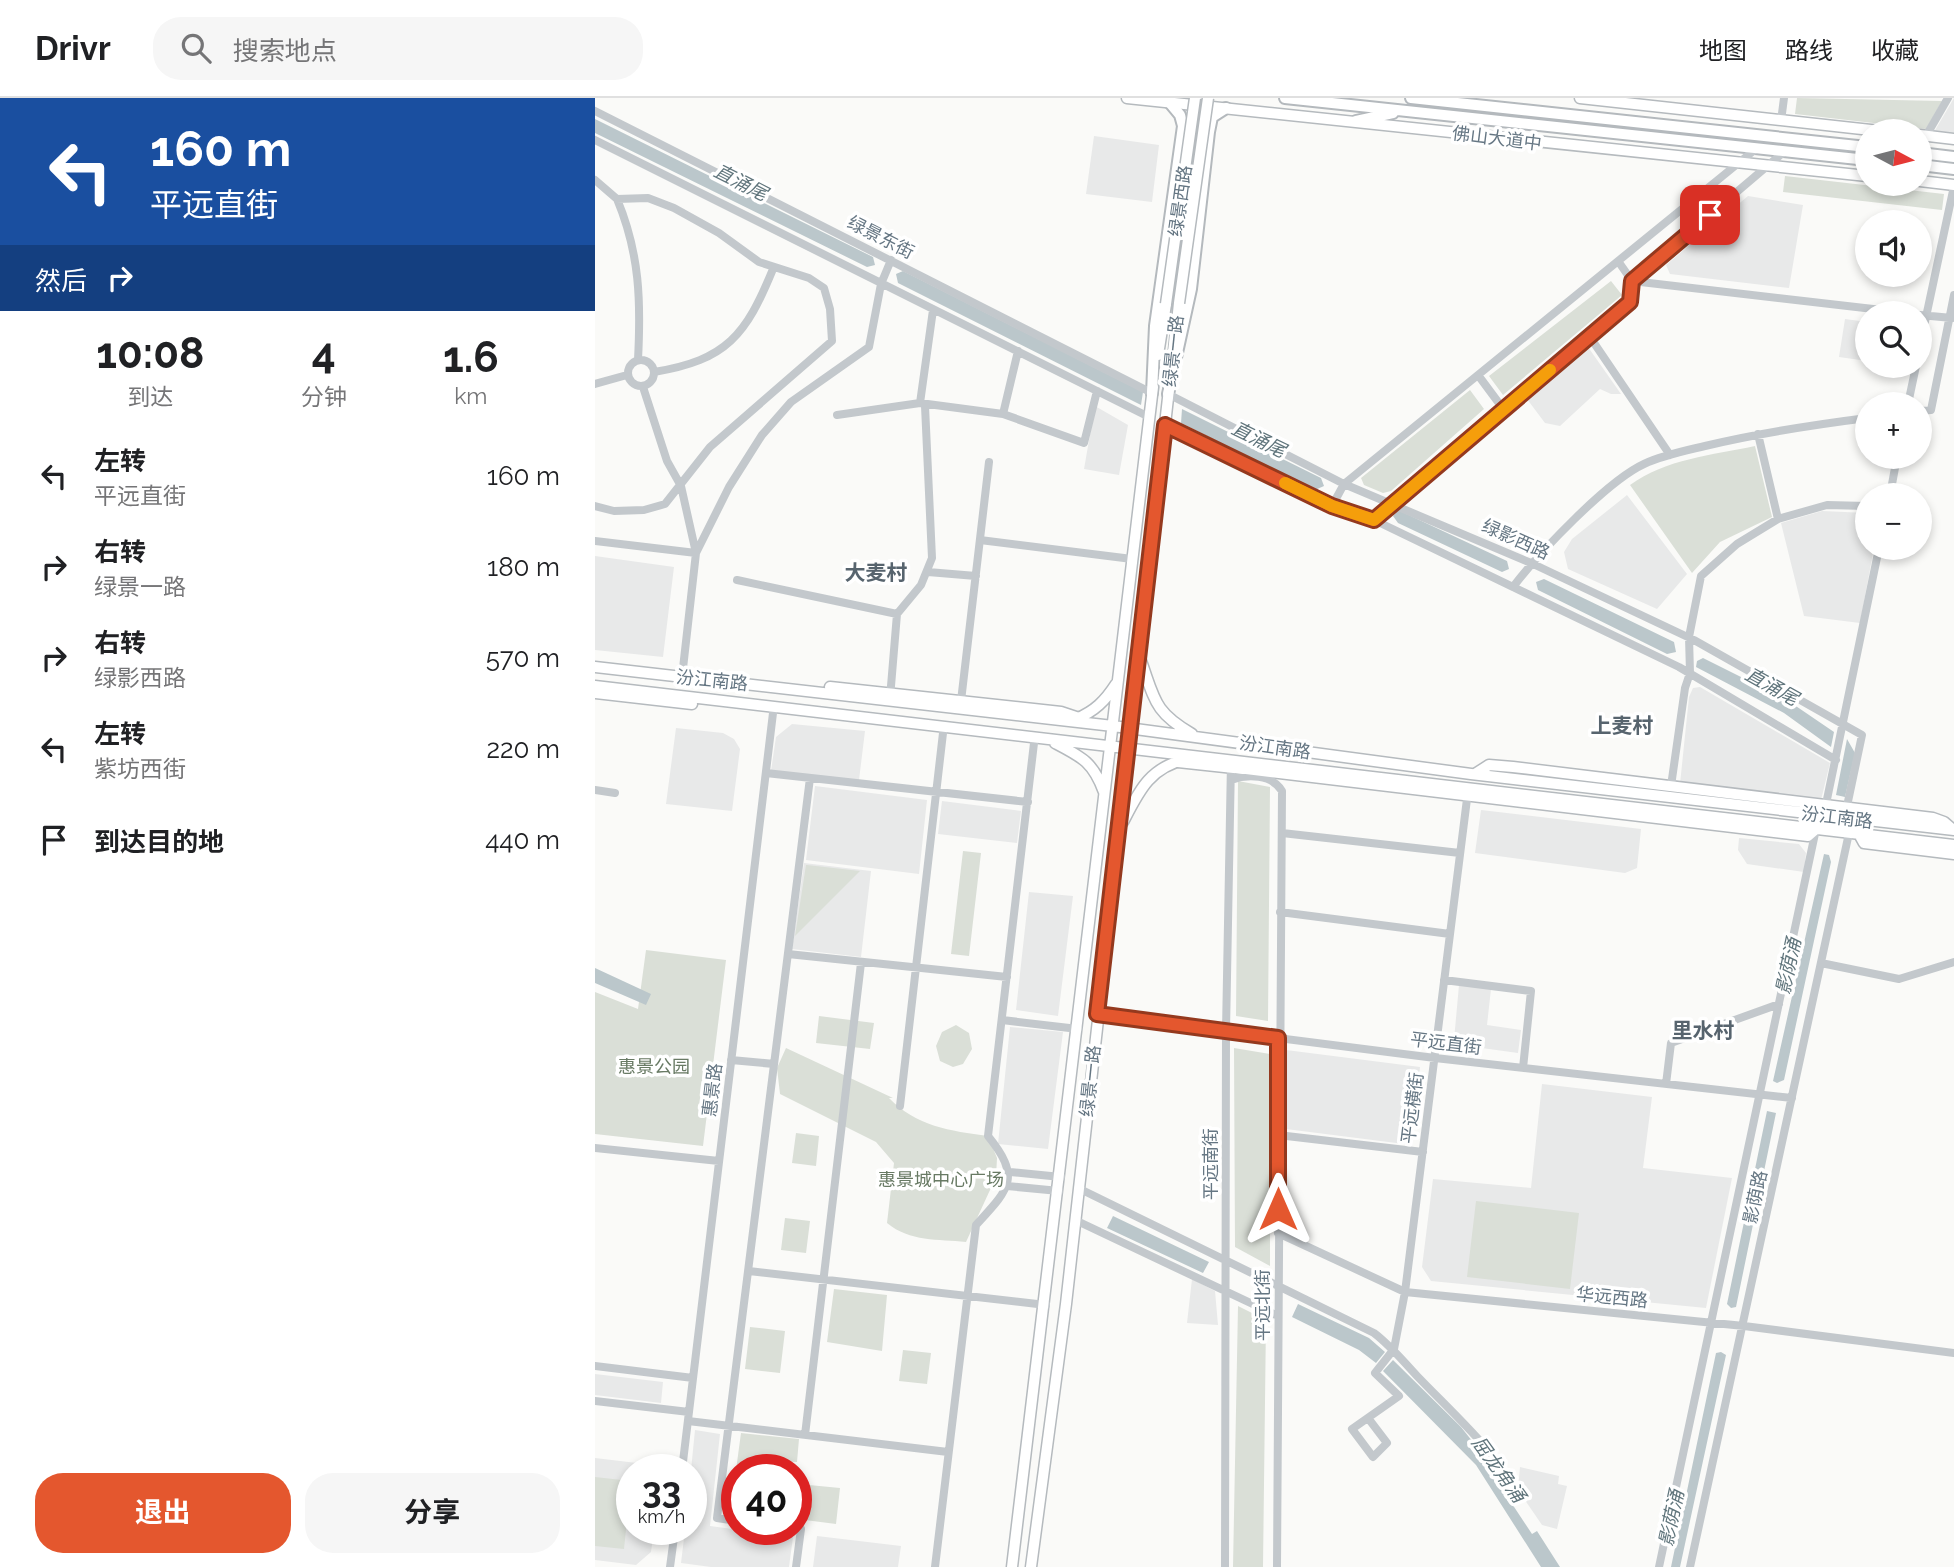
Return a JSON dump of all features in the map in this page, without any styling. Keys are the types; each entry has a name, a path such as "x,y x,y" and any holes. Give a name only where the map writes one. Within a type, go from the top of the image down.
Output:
{"highway":[{"name":"佛山大道中","path":"1285,98 1855,159"},
{"name":"佛山大道中","path":"1411,98 1855,146"},
{"path":"1152,393 1155,326 1183,126 1180,114 1170,103"},
{"path":"1168,394 1191,289 1212,117 1226,108"},
{"path":"1356,121 1403,111"},
{"path":"1932,154 1954,156"},
{"path":"1932,166 1954,169"}],"main road":[{"name":"佛山大道中","path":"1127,98 1855,175"},
{"name":"绿景西路","path":"1166,304 1195,98"},
{"name":"绿景西路","path":"1179,303 1208,98"},
{"path":"1580,98 1855,128"},
{"path":"1932,137 1954,139"},
{"path":"1932,183 1954,186"},
{"name":"绿景一路","path":"1031,1567 1075,1220 1179,303"},
{"name":"绿景一路","path":"1012,1567 1046,1305 1149,417 1166,304"},
{"path":"1140,657 1157,706 1168,720 1199,737"},
{"path":"595,661 683,674"},
{"name":"汾江南路","path":"595,667 683,674 1075,719 1475,774 1512,773 1953,830"},
{"path":"890,697 961,701 1061,712 1075,719 1104,701 1118,680"},
{"name":"汾江南路","path":"595,686 898,724 1196,757 1231,765 1954,845"},
{"path":"595,693 898,724 943,733 1061,746"},
{"path":"1049,739 1084,759 1096,770 1105,793"},
{"path":"1119,828 1141,788 1163,766 1196,757"},
{"path":"1174,762 1231,765 1282,774 1468,791"},
{"path":"1850,833 1864,843 1954,854"}],"street":[{"path":"1781,121 1784,98"},
{"path":"1932,122 1948,98"},
{"name":"绿景东街","path":"595,111 1152,393"},
{"path":"595,140 1149,417"},
{"path":"1332,506 1344,484 1757,148"},
{"path":"1632,281 1785,152"},
{"path":"595,180 617,199 629,227 638,263 638,360"},
{"path":"1926,301 1954,186"},
{"path":"595,506 614,512 644,510 665,504 710,447 832,341 830,309 824,289 809,278 773,268 674,208 647,198 617,199"},
{"path":"696,553 729,487 762,435 791,402 869,347 881,284 891,260"},
{"path":"1374,520 1630,302 1632,281 1618,261"},
{"path":"654,372 684,368 715,356 736,338 753,312 773,268"},
{"path":"1632,281 1855,307"},
{"path":"1932,406 1952,318 1954,295"},
{"path":"890,697 897,614 928,572 931,537 922,405 933,310"},
{"path":"1932,316 1952,318"},
{"path":"1590,337 1670,455"},
{"path":"1003,414 1018,351"},
{"path":"638,360 647,361 654,372 651,383 643,387 633,385 627,375 630,366 638,360"},
{"path":"595,384 627,375"},
{"path":"1478,375 1504,410"},
{"path":"643,387 667,461 681,486 696,553 683,674"},
{"path":"837,415 922,405 1003,414 1084,443 1097,391"},
{"name":"绿影西路","path":"1168,394 1344,484 1531,563 1689,637 1845,724"},
{"path":"1513,587 1531,563 1622,477 1670,455 1758,434 1855,420"},
{"path":"1165,425 1332,506 1374,520 1690,673 1836,760"},
{"path":"1758,434 1778,519"},
{"path":"961,701 989,462"},
{"path":"1671,792 1685,688 1690,673 1689,637 1701,576 1737,544 1778,519 1827,505 1855,506"},
{"path":"980,540 1132,559"},
{"path":"595,541 696,553"},
{"path":"1825,812 1877,560"},
{"path":"928,572 976,576"},
{"path":"737,580 897,614"},
{"name":"惠景路","path":"684,1454 773,713"},
{"path":"1845,724 1862,735 1845,814"},
{"path":"900,1106 943,733"},
{"path":"935,1567 976,1225 1007,1186 1010,1172 1003,1156 988,1136 1034,743"},
{"name":"平远南街","path":"1225,1567 1226,1031 1231,765"},
{"path":"766,773 1028,802"},
{"name":"平远北街","path":"1277,1567 1278,1038 1282,774"},
{"path":"1231,780 1246,776 1267,778 1282,791"},
{"path":"726,1454 810,778"},
{"path":"595,790 615,793"},
{"name":"平远横街","path":"1368,1418 1399,1396 1375,1373 1394,1349 1405,1292 1468,791"},
{"name":"影荫路","path":"1659,1567 1819,829"},
{"path":"1282,833 1460,853"},
{"name":"影荫路","path":"1690,1567 1744,1326 1789,1097 1850,833"},
{"path":"1280,912 1450,934"},
{"path":"788,954 1007,977"},
{"path":"1821,962 1899,979 1954,962"},
{"path":"805,1434 861,963"},
{"path":"1444,980 1531,992 1523,1068"},
{"path":"1666,1084 1671,1043 1779,1004"},
{"name":"平远直街","path":"1097,1014 1435,1058 1789,1097"},
{"path":"1002,1020 1078,1029"},
{"path":"731,1060 774,1064"},
{"path":"1278,1135 1423,1152"},
{"path":"595,1148 719,1161"},
{"path":"1010,1172 1061,1177"},
{"path":"1007,1186 1059,1191"},
{"path":"1078,1188 1374,1333 1394,1349 1457,1413 1494,1457"},
{"path":"1075,1220 1278,1316"},
{"name":"华远西路","path":"1278,1233 1405,1292 1744,1326 1953,1353"},
{"path":"749,1271 1046,1305"},
{"path":"1953,1353 1954,1343"},
{"path":"595,1366 693,1378"},
{"path":"595,1401 730,1426 948,1452"},
{"path":"1368,1418 1387,1443 1373,1457 1352,1429 1368,1418"},
{"path":"721,1490 717,1518 721,1519"},
{"path":"670,1567 673,1545"},
{"path":"796,1567 799,1545"}],"shaded area":[{"path":"1954,98 1954,133 1934,132"},
{"path":"595,119 873,257 875,265 867,267 595,133"},
{"path":"1094,136 1159,145 1152,202 1086,194"},
{"path":"1748,196 1803,205 1789,288 1670,274 1666,265"},
{"path":"903,271 1143,392 1141,405 898,283 896,274"},
{"path":"1845,319 1855,320 1855,359 1839,357"},
{"path":"1588,347 1621,394 1611,394 1600,389 1560,426 1545,423 1527,399"},
{"path":"1095,406 1128,425 1119,475 1084,469"},
{"path":"1182,409 1321,478 1324,486 1315,490 1181,423"},
{"path":"1627,495 1687,574 1657,609 1568,569 1564,552 1572,539"},
{"path":"1398,510 1507,561 1509,569 1502,572 1398,523 1393,516"},
{"path":"1822,511 1855,512 1855,560 1872,560 1860,623 1804,616 1781,523"},
{"path":"595,556 674,567 663,657 595,650"},
{"path":"1544,579 1674,642 1676,652 1667,654 1538,590 1536,582"},
{"path":"1703,658 1787,700 1834,732 1831,747 1784,713 1696,667 1697,661"},
{"path":"1700,687 1830,763 1821,800 1680,784 1689,697 1693,688"},
{"path":"792,724 865,731 859,780 771,771 776,737"},
{"path":"676,728 723,733 734,739 740,749 732,811 666,804"},
{"path":"1847,739 1855,753 1845,797 1836,795"},
{"path":"815,786 927,800 919,874 806,860"},
{"path":"942,801 1021,811 1017,843 938,834"},
{"path":"1481,810 1641,829 1637,868 1625,873 1475,853"},
{"path":"1739,838 1799,844 1806,853 1804,872 1747,864 1738,850"},
{"path":"1824,854 1829,855 1831,862 1784,1080 1777,1083 1773,1081"},
{"path":"804,863 871,871 861,957 792,949"},
{"path":"1029,892 1073,896 1058,1016 1016,1010"},
{"path":"595,968 651,994 646,1005 595,983"},
{"path":"1459,985 1491,989 1487,1025 1521,1030 1518,1053 1460,1045 1454,1040"},
{"path":"1010,1027 1063,1032 1048,1149 998,1144"},
{"path":"1286,1050 1420,1067 1412,1145 1286,1129"},
{"path":"1542,1084 1652,1097 1643,1168 1732,1178 1706,1308 1431,1281 1422,1267 1433,1179 1531,1188"},
{"path":"1767,1111 1776,1113 1736,1307 1731,1308 1727,1304"},
{"path":"1113,1216 1209,1262 1203,1273 1107,1228"},
{"path":"1192,1279 1215,1291 1218,1325 1187,1323"},
{"path":"1298,1304 1369,1338 1385,1352 1376,1363 1359,1350 1292,1317"},
{"path":"1716,1353 1726,1355 1680,1567 1671,1567"},
{"path":"1393,1360 1461,1427 1496,1471 1493,1475 1532,1534 1537,1531 1560,1567 1541,1567 1476,1465 1383,1371"},
{"path":"595,1374 663,1382 661,1403 595,1395"},
{"path":"695,1430 720,1434 710,1526 721,1527 721,1545 792,1545 789,1567 711,1567 681,1563 683,1545 707,1545 707,1454 693,1454"},
{"path":"595,1458 616,1461 616,1545 652,1545 651,1552 636,1565 595,1560"},
{"path":"1520,1467 1559,1476 1558,1484 1567,1486 1557,1529 1542,1525 1518,1490"},
{"path":"817,1536 901,1546 898,1567 813,1567"}],"green space":[{"path":"1797,98 1942,101 1932,119 1855,121 1795,114"},
{"path":"1785,176 1855,184 1855,196 1944,194 1942,210 1783,192"},
{"path":"1611,281 1622,295 1503,395 1489,376"},
{"path":"1470,390 1484,409 1391,491 1383,493 1364,485 1361,478"},
{"path":"1755,446 1772,517 1720,542 1692,573 1630,485 1674,464"},
{"path":"1238,781 1270,787 1268,1021 1236,1016"},
{"path":"963,851 981,853 969,956 951,954"},
{"path":"806,865 860,871 795,936"},
{"name":"惠景公园","path":"646,950 726,960 703,1146 595,1134 595,992 638,1009"},
{"path":"819,1016 874,1023 870,1049 816,1043"},
{"path":"956,1025 969,1033 972,1049 963,1064 953,1067 940,1061 936,1046 942,1032"},
{"name":"惠景城中心广场","path":"786,1048 893,1098 889,1098 922,1121 947,1129 988,1136 997,1158 996,1177 966,1242 915,1237 887,1223 894,1163 876,1142 780,1094 777,1068"},
{"path":"1234,1048 1270,1054 1270,1266 1235,1247"},
{"path":"796,1133 819,1136 816,1166 792,1163"},
{"path":"1476,1201 1579,1213 1570,1289 1467,1277"},
{"path":"785,1218 810,1221 806,1253 781,1250"},
{"path":"834,1289 887,1295 882,1351 827,1342"},
{"path":"1238,1306 1266,1320 1263,1567 1233,1567"},
{"path":"750,1327 785,1331 780,1373 745,1369"},
{"path":"903,1350 931,1353 927,1384 899,1381"},
{"path":"741,1433 799,1439 798,1454 738,1454"},
{"path":"595,1477 616,1479 616,1545 624,1545 624,1549 595,1546"},
{"path":"812,1485 840,1488 836,1524 812,1521"}],"slow traffic":[{"path":"1285,483 1332,506 1374,520 1550,370"}],"district":[{"name":"大麦村","path":"876,572"},
{"name":"上麦村","path":"1622,725"},
{"name":"里水村","path":"1703,1030"}],"route":[{"path":"1278,1209 1278,1038 1097,1014 1165,425 1332,506 1374,520 1630,302 1632,281 1710,215"}],"water label":[{"name":"直涌尾","path":"741,182"},
{"name":"直涌尾","path":"1259,439"},
{"name":"直涌尾","path":"1772,686"},
{"name":"影荫涌","path":"1788,966"},
{"name":"屈龙角涌","path":"1499,1469"},
{"name":"影荫涌","path":"1671,1518"}]}
